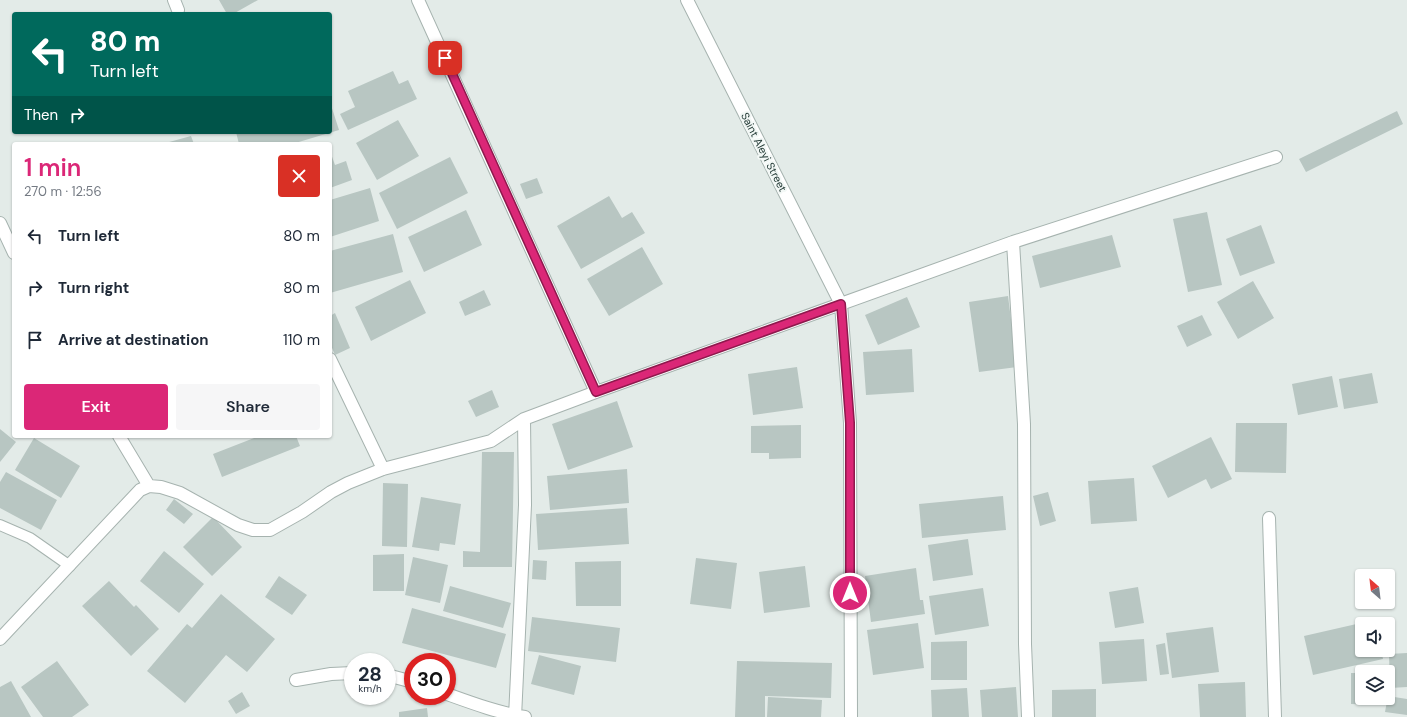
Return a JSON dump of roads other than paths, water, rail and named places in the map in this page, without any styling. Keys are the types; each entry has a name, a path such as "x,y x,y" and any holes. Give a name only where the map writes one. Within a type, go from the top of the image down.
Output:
{"street":[{"path":"418,0 596,392"},
{"name":"Saint Aleyi Street","path":"687,0 841,304"},
{"path":"0,640 140,490 148,486 161,487 180,494 238,525 254,530 270,530 302,512 331,492 348,483 383,469 491,441 524,420 596,392 1012,242 1276,156"},
{"path":"0,223 12,249"},
{"path":"1012,242 1024,424 1025,644 1028,717"},
{"path":"841,304 850,423 851,717"},
{"path":"332,363 383,469"},
{"path":"456,697 518,717 525,505 524,420"},
{"path":"120,438 148,486"},
{"path":"1269,518 1275,717"},
{"path":"296,680 344,673"}],"lane":[{"path":"0,525 30,538 70,566"}]}
